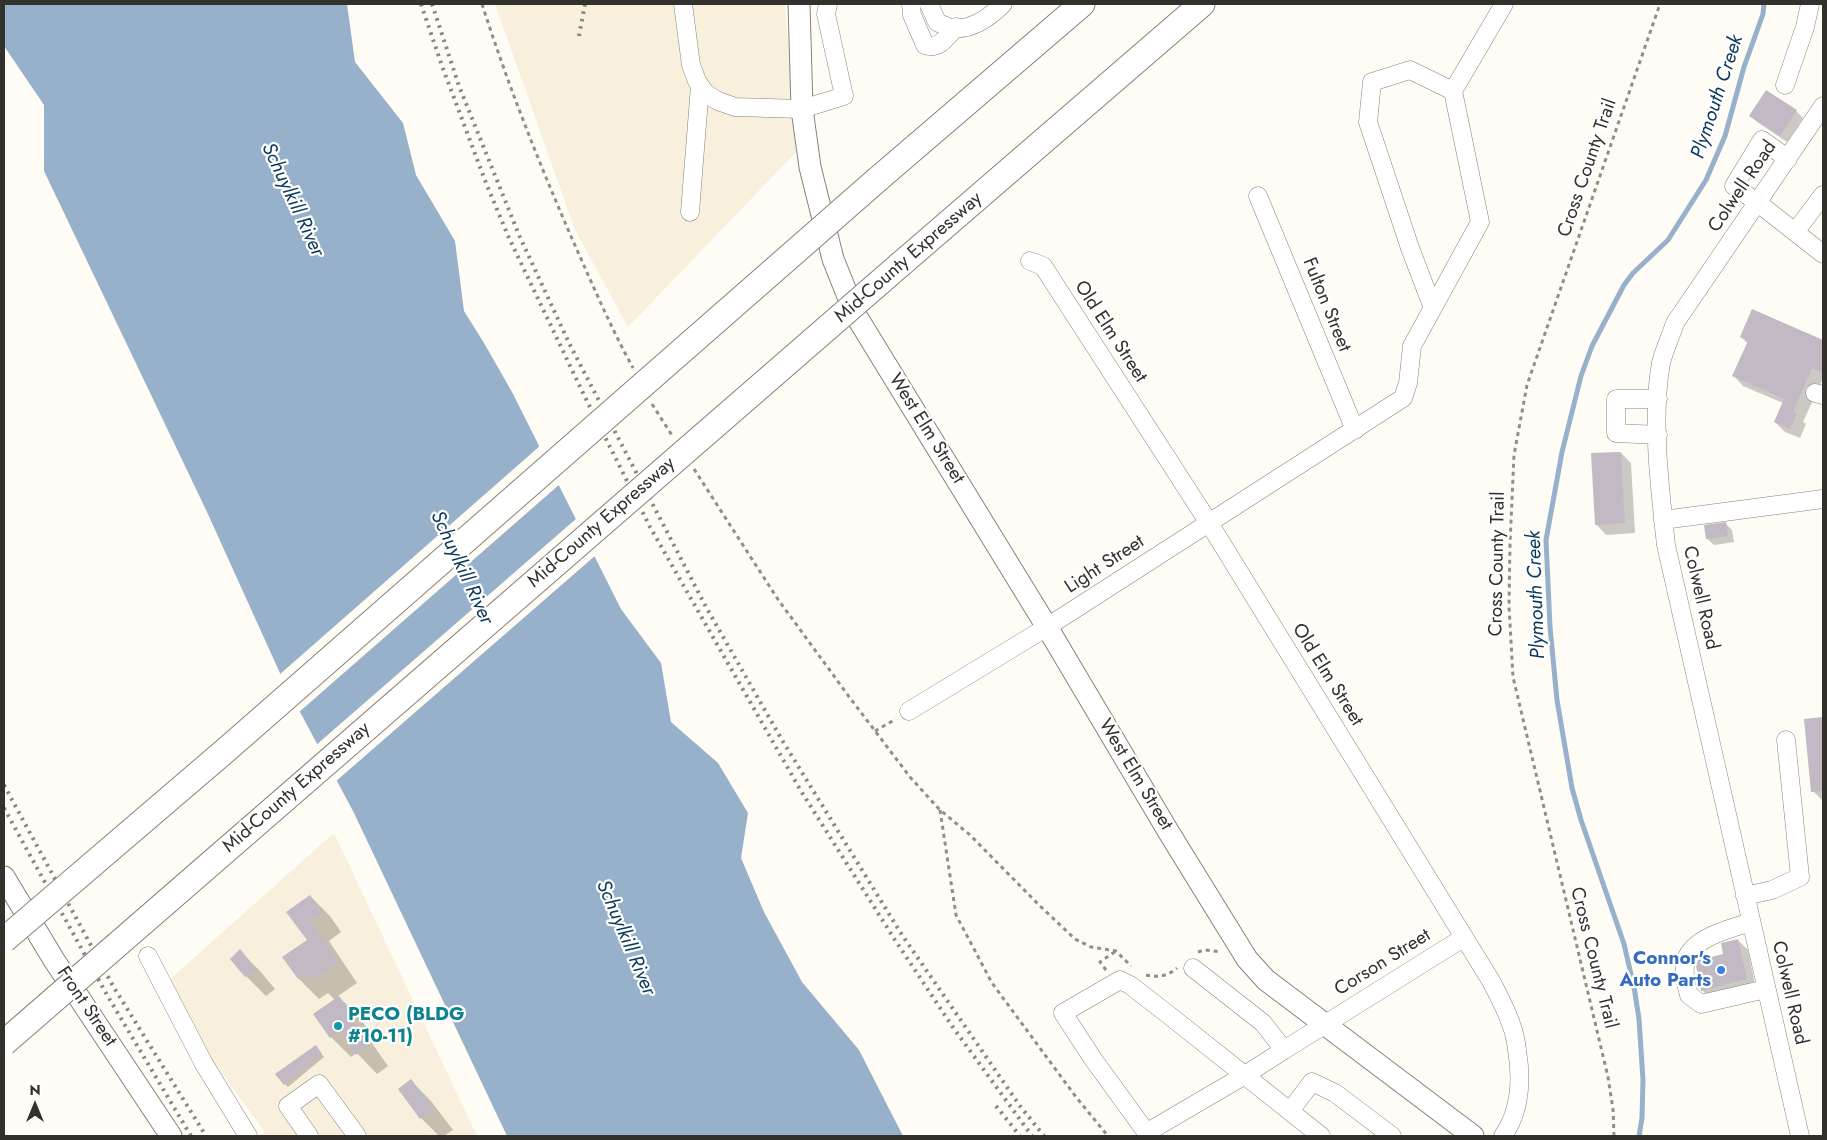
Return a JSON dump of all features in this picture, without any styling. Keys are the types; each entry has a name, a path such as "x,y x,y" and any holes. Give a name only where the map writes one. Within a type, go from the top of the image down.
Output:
{"highway":[{"path":"4,940 226,750 878,179 1082,4"},
{"name":"Mid-County Expressway","path":"4,1043 1202,4"}],"main road":[{"name":"West Elm Street","path":"799,4 802,109 810,167 834,259 855,314 1047,627 1168,831 1247,959 1266,980 1473,1136"},
{"name":"Front Street","path":"4,877 54,960 172,1136"}],"street":[{"path":"683,4 692,65 705,94 718,102 735,107 802,109 844,96 826,14 828,4"},
{"path":"911,4 912,15 925,45 929,47 938,45 956,27"},
{"path":"929,4 937,22 952,28 969,26 988,18 1003,4"},
{"path":"1433,308 1410,248 1368,122 1372,82 1410,70 1453,91 1504,4"},
{"path":"1785,85 1805,27 1810,4"},
{"path":"690,212 700,86"},
{"name":"Light Street","path":"909,711 1047,627 1403,398 1408,383 1412,346 1480,222 1453,91"},
{"name":"Colwell Road","path":"1800,1136 1666,545 1660,498 1658,399 1662,363 1675,323 1823,106"},
{"path":"1788,159 1762,140 1734,186 1823,254"},
{"path":"1795,232 1823,195"},
{"name":"Fulton Street","path":"1258,196 1355,430"},
{"name":"Old Elm Street","path":"1030,261 1043,266 1209,523 1491,981 1513,1029 1519,1065 1517,1108 1511,1124 1503,1136"},
{"path":"1658,399 1616,399 1616,433 1658,435"},
{"path":"1663,520 1823,499"},
{"path":"1745,896 1772,890 1800,877 1786,740"},
{"path":"1751,922 1709,937 1694,946 1686,960 1685,981 1689,995 1701,1004 1766,988"},
{"name":"Corson Street","path":"1148,1135 1464,938"},
{"path":"148,956 204,1064 248,1136"},
{"path":"1193,968 1263,1023 1284,1050"},
{"path":"1148,1135 1093,1059 1063,1013 1120,980 1130,985 1321,1136"},
{"path":"1290,1111 1312,1082 1335,1093 1392,1136"},
{"path":"310,1136 288,1106 319,1084 357,1136"}],"path":[{"path":"482,4 537,158 612,329 634,370"},
{"name":"Cross County Trail","path":"1614,1136 1613,1109 1608,1077 1512,677 1508,606 1510,544 1514,455 1527,385 1660,4"},
{"path":"652,403 677,443"},
{"path":"692,467 777,598 910,777 940,809 970,834 1075,939 1091,947 1116,951 1138,973 1130,985"},
{"path":"875,731 909,711"},
{"path":"940,809 956,915 992,983 1076,1097 1108,1136"},
{"path":"1150,976 1157,977"}],"shaded area":[{"path":"495,4 785,4 800,148 628,327 575,230"},
{"path":"334,833 477,1136 260,1136 265,1132 207,1053 168,981"}],"water":[{"name":"Schuylkill River","path":"4,4 347,4 355,62 403,123 416,175 455,241 464,311 512,392 621,609 661,663 671,722 718,763 748,813 741,858 764,912 802,982 859,1050 903,1136 507,1136 353,811 284,682 207,512 44,171 44,105 4,46"}],"pier":[{"path":"541,445 560,484 298,713 279,675"},
{"path":"577,518 596,555 335,782 315,746"}],"building":[{"path":"1766,90 1797,110 1780,136 1749,116"},
{"path":"1752,309 1823,340 1823,373 1812,368 1793,412 1797,414 1790,429 1774,422 1784,399 1732,376 1748,341 1740,337"},
{"path":"1621,452 1625,523 1595,525 1591,453"},
{"path":"1726,522 1728,536 1706,539 1704,525"},
{"path":"1823,717 1823,791 1811,792 1804,719"},
{"path":"310,895 322,911 310,921 338,963 313,980 308,973 298,979 282,957 307,940 286,912"},
{"name":"Connor's Auto Parts","path":"1738,939 1747,979 1701,991 1696,966 1698,960 1723,954 1721,943"},
{"path":"240,949 256,969 245,977 230,959"},
{"name":"PECO (BLDG #10-11)","path":"339,996 356,1019 352,1021 369,1046 356,1055 340,1031 330,1038 313,1014"},
{"path":"316,1045 322,1054 284,1085 275,1074"},
{"name":"PECO (BLDG #10-11)","path":"411,1079 434,1109 420,1119 398,1089"}],"waterway":[{"name":"Plymouth Creek","path":"1639,1136 1642,1118 1643,1080 1639,1019 1624,944 1581,820 1572,788 1557,700 1550,627 1546,540 1562,452 1581,376 1592,346 1624,285 1633,273 1668,240 1706,180 1725,136 1744,67 1763,14 1764,4"}],"railway":[{"path":"421,4 442,66 509,238 650,527 801,791 952,1026 1032,1136"},
{"path":"432,4 459,86 519,235 569,343 706,607 782,740 902,935 1020,1106 1044,1136"},
{"path":"579,36 585,4"},
{"path":"4,785 113,986 206,1136"},
{"path":"4,808 107,995 191,1136"},
{"path":"996,1106 1020,1136"}],"place":[{"name":"Connor's Auto Parts","path":"1721,970"},
{"name":"PECO (BLDG #10-11)","path":"338,1026"}]}
